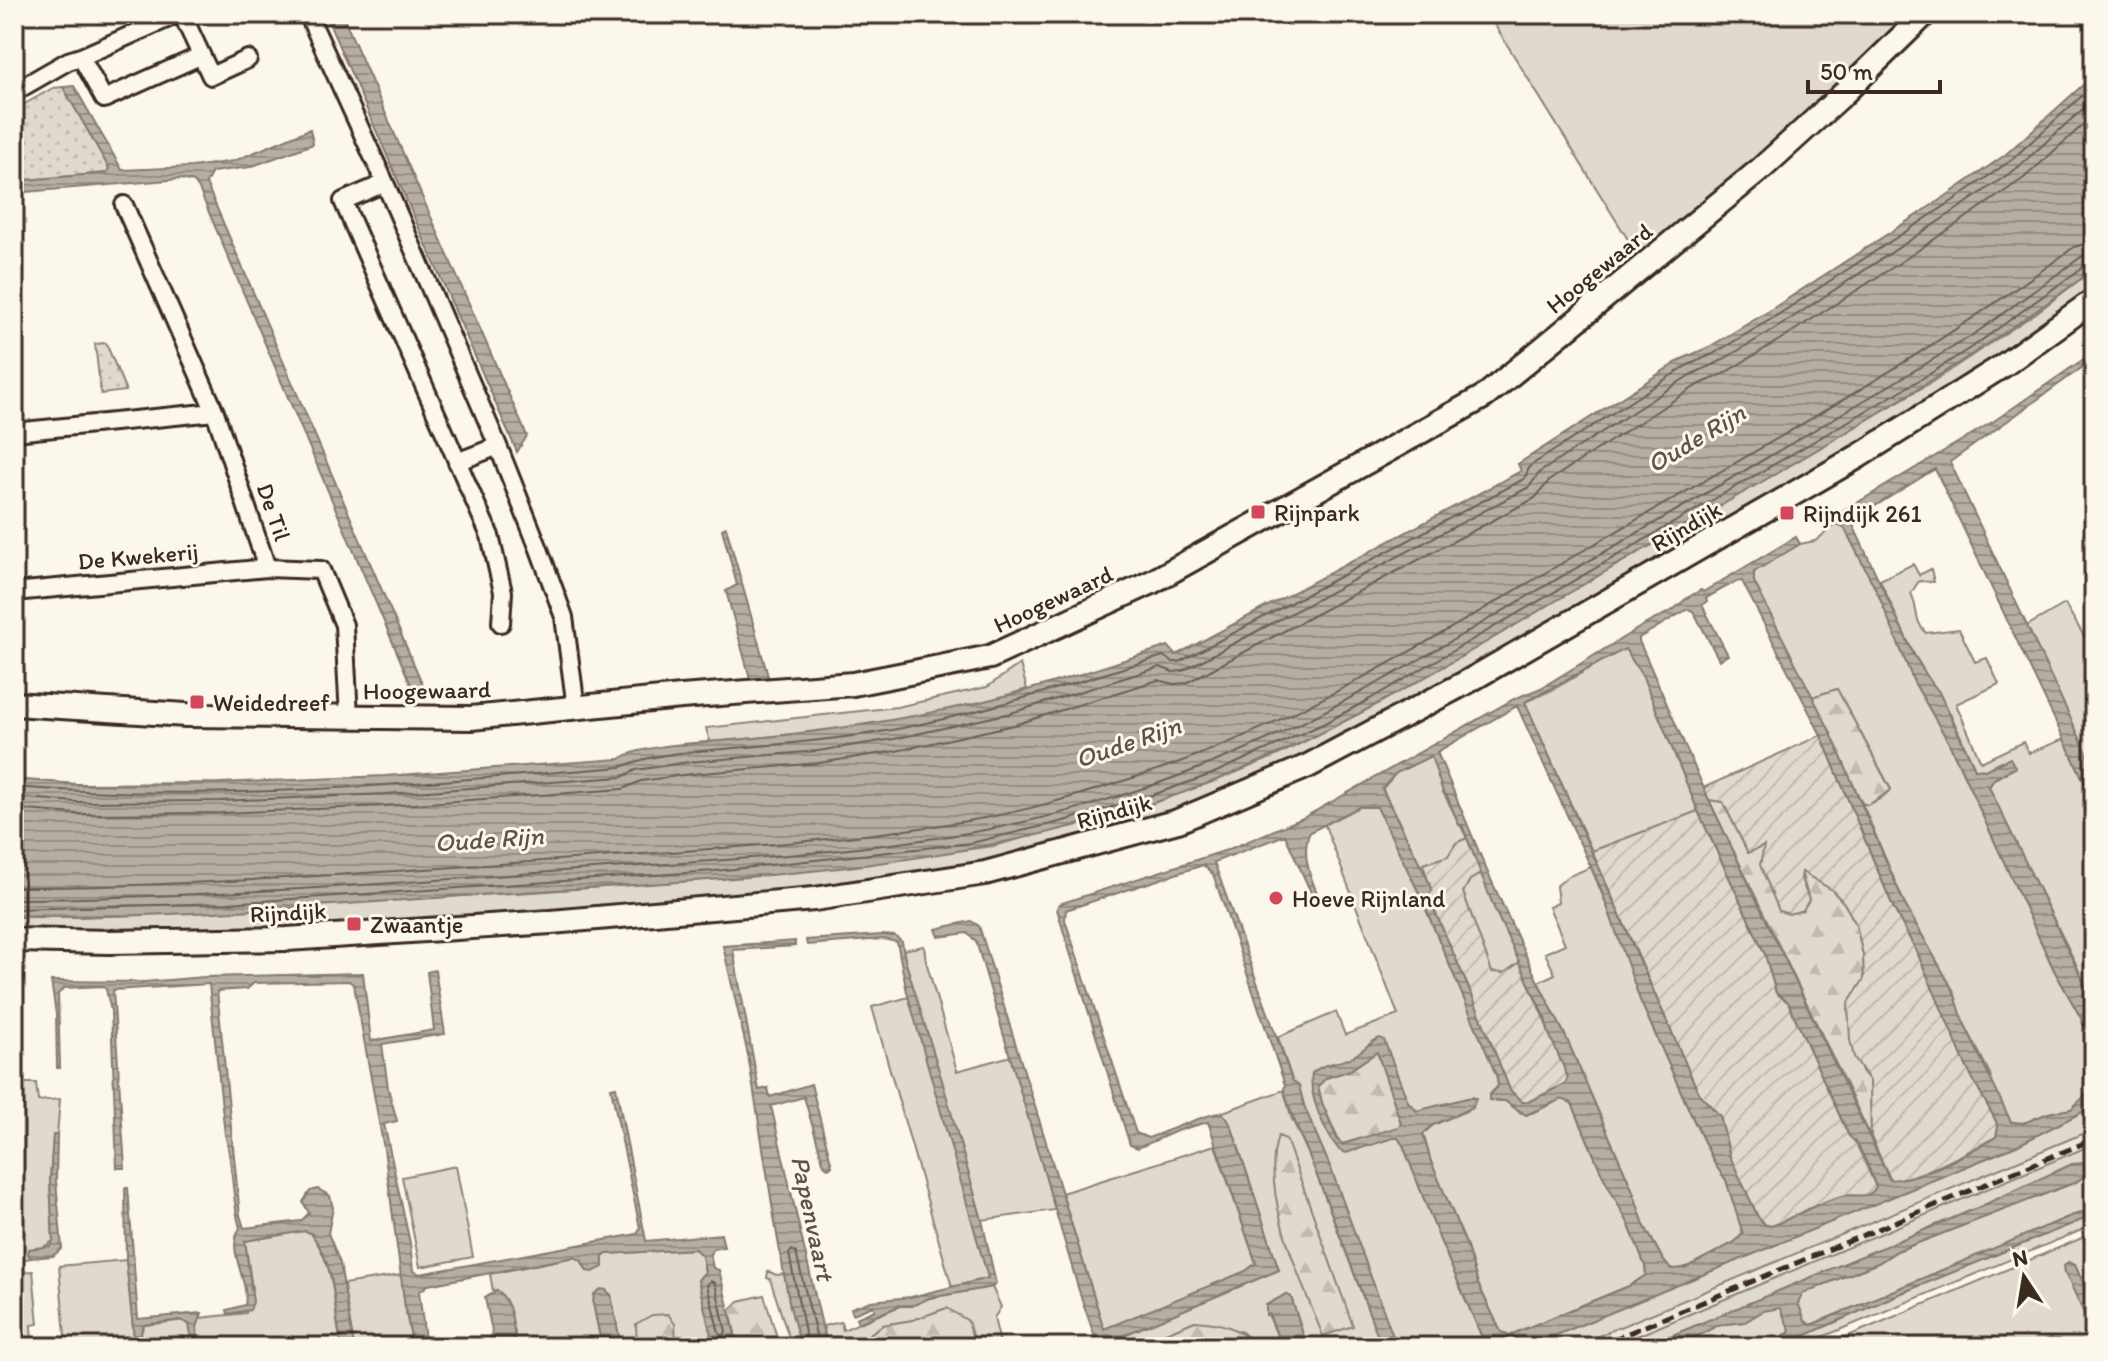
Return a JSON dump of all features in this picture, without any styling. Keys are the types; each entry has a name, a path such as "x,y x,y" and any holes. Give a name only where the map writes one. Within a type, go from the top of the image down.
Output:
{"main road":[{"name":"Hoogewaard","path":"14,704 186,715 471,718 853,684 990,657 1152,582 1485,396 1762,168 1925,14"},
{"name":"Rijndijk","path":"14,940 287,939 551,922 814,899 985,873 1178,821 1308,766 1467,682 1859,456 2004,365 2094,300"}],"street":[{"path":"14,92 68,61 180,14 211,76 248,59"},
{"path":"308,14 385,183 498,446 564,617 576,708"},
{"path":"81,57 104,99 200,56"},
{"path":"385,183 343,201 490,536 503,592 501,623"},
{"name":"De Til","path":"124,205 215,412 267,568 321,570 344,625 349,717"},
{"path":"14,432 215,412"},
{"path":"457,462 498,446"},
{"name":"De Kwekerij","path":"14,592 267,568"}],"shaded area":[{"path":"2094,1128 2094,1146 1616,1347 1570,1347"}],"green space":[{"path":"1488,14 1909,14 1860,66 1642,262"},
{"path":"63,87 109,168 107,173 14,181 14,110 53,88"},
{"path":"2094,269 2094,290 1935,404 1297,766 1171,816 966,875 770,900 378,924 116,936 14,935 14,917 77,917 532,892 716,879 852,865 993,846 1147,805 1276,756 1374,706 1932,382 2036,313"},
{"path":"106,343 126,391 101,394 95,344"},
{"path":"1837,524 1845,529 1879,594 1914,682 1949,743 2054,970 2081,1018 2094,1052 2094,1092 2070,1109 2026,1122 2009,1120 1963,1021 1954,992 1905,905 1862,803 1874,802 1891,789 1837,689 1812,697 1754,582 1752,576 1757,569 1800,544 1815,541"},
{"path":"1913,564 1919,575 1931,569 1934,582 1919,581 1911,593 1922,629 1926,633 1959,629 1975,662 1987,658 1999,684 1956,704 1981,762 2023,742 2029,753 2064,739 2094,802 2094,1008 2076,964 1989,787 1994,779 2015,768 2001,761 1985,770 1975,769 1951,715 1913,653 1880,580"},
{"path":"2065,604 2094,653 2094,768 2025,627"},
{"path":"1625,648 1643,677 1698,811 1592,851 1525,702"},
{"path":"1020,664 1027,689 910,718 710,742 706,728 897,707 987,687"},
{"path":"1837,689 1891,790 1868,805 1862,803 1812,697"},
{"path":"1821,735 1894,909 1998,1128 1996,1137 1958,1157 1932,1169 1891,1181 1871,1137 1870,1081 1854,1057 1850,1040 1848,1004 1864,979 1863,955 1856,924 1832,890 1802,872 1801,879 1809,900 1803,910 1789,914 1779,911 1760,865 1764,846 1748,853 1723,802 1709,800 1703,788"},
{"path":"1430,756 1443,792 1467,838 1456,843 1431,886 1382,788 1396,773"},
{"path":"1709,800 1723,802 1748,853 1764,845 1802,910 1809,900 1801,871 1832,890 1856,924 1863,955 1864,980 1851,998 1848,1011 1862,1071 1870,1081 1871,1137"},
{"path":"1377,806 1419,893 1496,1072 1498,1086 1489,1095 1489,1100 1505,1101 1521,1113 1532,1113 1562,1099 1572,1103 1602,1174 1628,1222 1645,1266 1646,1275 1629,1286 1510,1335 1501,1332 1478,1284 1466,1244 1431,1162 1423,1133 1433,1125 1473,1108 1472,1097 1417,1111 1408,1102 1398,1078 1398,1138 1484,1342 1482,1347 1397,1347 1394,1344 1331,1169 1292,1080 1278,1037 1336,1012 1345,1035 1398,1015 1324,823 1359,807"},
{"path":"1698,811 1765,954 1776,993 1788,1002 1849,1136 1855,1141 1876,1187 1865,1197 1829,1200 1772,1226 1766,1225 1758,1217 1730,1157 1720,1116 1699,1094 1592,851"},
{"path":"1467,838 1482,873 1470,880 1463,892 1492,972 1504,973 1520,962 1568,1077 1566,1084 1528,1102 1522,1102 1510,1090 1428,896 1431,891 1423,864 1448,856 1456,843"},
{"path":"1591,867 1623,945 1640,1000 1695,1123 1726,1180 1743,1233 1735,1242 1693,1265 1675,1270 1666,1265 1644,1225 1632,1189 1565,1035 1538,982 1555,974 1545,953 1565,944 1549,907 1558,903 1556,886 1569,876"},
{"path":"1482,873 1495,910 1520,962 1504,973 1492,973 1463,892 1470,880"},
{"path":"924,946 957,1071 1011,1056 1055,1210 982,1220 905,960 903,950"},
{"path":"909,997 989,1279 952,1287 872,1007"},
{"path":"1377,1052 1401,1123 1399,1127 1343,1144 1322,1103 1318,1086 1326,1078 1350,1070"},
{"path":"14,1083 36,1083 38,1101 60,1099 57,1135 53,1136 50,1180 53,1241 29,1256 31,1258 19,1260 20,1272 33,1271 38,1324 31,1325 32,1347 14,1347"},
{"path":"1284,1090 1291,1117 1309,1155 1382,1347 1307,1347 1291,1297 1268,1314 1282,1347 1258,1347 1242,1332 1195,1321 1132,1347 1106,1347 1105,1343 1279,1270 1232,1128 1220,1113"},
{"path":"2094,1106 2094,1129 1572,1347 1527,1347 2016,1146"},
{"path":"1278,1136 1286,1139 1353,1326 1323,1336 1278,1210 1274,1158"},
{"path":"2094,1144 2094,1209 1811,1325 1805,1321 1798,1303 1803,1293 1878,1263 1897,1251 2076,1182 2088,1173 2072,1164 1982,1206 1644,1347 1611,1347"},
{"path":"1215,1145 1256,1263 1246,1271 1104,1330 1062,1193"},
{"path":"456,1166 473,1257 420,1267 402,1177"},
{"path":"2094,1215 2094,1225 1798,1347 1779,1347 1899,1294"},
{"path":"304,1231 311,1233 326,1262 342,1347 198,1347 200,1318 246,1313 252,1288 245,1241"},
{"path":"2094,1233 2094,1306 2075,1265 2065,1272 2087,1318 2094,1347 2089,1347 2086,1340 2070,1347 1822,1347"},
{"path":"696,1249 702,1256 705,1272 698,1280 714,1347 621,1347 611,1295 593,1303 602,1347 515,1347 515,1331 497,1290 493,1291 490,1274 574,1257 581,1260 587,1271 606,1254"},
{"path":"126,1260 135,1347 66,1347 59,1266"},
{"path":"768,1271 776,1275 784,1274 801,1347 792,1347 770,1279 767,1278"},
{"path":"402,1275 413,1347 354,1347 343,1284"},
{"path":"992,1287 1001,1307 994,1318 1001,1347 975,1347 972,1332 947,1308 913,1320 883,1325 858,1342 858,1347 828,1347 823,1326 841,1322 843,1330 900,1306 912,1306 929,1298"},
{"path":"764,1295 780,1347 738,1347 730,1310 739,1301"},
{"path":"947,1308 968,1321 975,1347 858,1347 857,1343 883,1325 913,1320"},
{"path":"1774,1308 1781,1308 1789,1333 1759,1347 1677,1347 1718,1325 1744,1322"},
{"path":"668,1314 675,1324 676,1341 666,1347 637,1347 636,1324 652,1315"},
{"path":"186,1320 191,1328 193,1347 143,1347 141,1332 144,1325"},
{"path":"1195,1321 1230,1327 1258,1347 1132,1347"}],"water":[{"path":"325,14 342,14 527,436 517,452"},
{"name":"Oude Rijn","path":"2094,75 2094,269 1977,351 1794,463 1385,700 1328,730 1211,782 1072,827 992,845 832,869 260,910 14,917 14,779 77,784 219,783 385,776 620,759 657,747 802,733 904,718 1026,691 1168,646 1176,655 1521,471 1518,464 1682,359 1709,347 1769,311 1946,196 2005,155"},
{"path":"74,86 122,170 192,167 234,161 310,129 313,144 250,167 212,172 206,183 425,690 414,692 194,182 181,179 14,193 14,181 107,173 109,168 63,87"},
{"path":"2094,352 2094,359 1950,462 2094,768 2094,802 1935,469 1851,521 1913,653 1939,692 1975,769 1985,770 2010,758 2015,767 1994,779 1989,787 2089,993 2094,1008 2094,1052 2081,1018 2054,970 1949,743 1914,682 1878,594 1845,529 1832,518 1994,421"},
{"path":"726,527 771,687 753,689 726,591 737,585 722,529"},
{"path":"1796,537 1800,544 1754,572 1754,582 1830,731 1905,905 1954,992 1963,1021 2011,1122 2024,1123 2048,1113 2071,1109 2094,1092 2094,1106 2016,1146 1527,1347 1482,1347 1484,1342 1403,1145 1398,1138 1393,1138 1346,1153 1339,1150 1328,1134 1315,1103 1311,1082 1312,1073 1317,1069 1354,1056 1380,1038 1384,1040 1408,1102 1417,1111 1476,1098 1473,1107 1433,1125 1423,1134 1431,1162 1466,1244 1478,1284 1501,1332 1510,1335 1629,1286 1646,1275 1645,1266 1572,1103 1562,1099 1526,1115 1505,1101 1489,1100 1489,1095 1498,1086 1497,1077 1419,893 1377,807 1359,807 1310,832 1306,855 1317,893 1312,895 1285,835 1214,862 1292,1080 1299,1086 1397,1347 1382,1347 1289,1108 1285,1085 1213,874 1203,865 1066,910 1065,920 1136,1133 1148,1138 1216,1113 1225,1115 1279,1270 1105,1343 1097,1343 976,941 967,933 939,937 936,929 971,921 979,926 1104,1329 1246,1271 1256,1263 1208,1122 1179,1130 1138,1148 1130,1145 1064,933 1057,909 1059,904 1227,850 1303,818 1514,699 1541,688 1673,610 1687,598 1701,590 1703,592","holes":["1742,581 1821,735 1894,909 1917,952 1967,1068 1996,1121 1996,1137 1917,1175 1890,1180 1709,800 1639,641 1639,638 1688,609 1693,611 1719,660 1728,655 1702,605 1706,598","1625,649 1643,677 1698,811 1765,954 1776,993 1788,1002 1849,1136 1865,1159 1876,1187 1869,1194 1842,1196 1772,1226 1765,1225 1758,1217 1730,1157 1720,1116 1699,1094 1525,702","1517,706 1601,889 1640,1000 1695,1123 1726,1180 1743,1234 1735,1242 1685,1268 1671,1269 1663,1260 1644,1225 1632,1189 1565,1035 1487,871 1437,752","1431,756 1443,792 1459,825 1462,825 1495,910 1545,1018 1568,1077 1565,1084 1528,1102 1522,1102 1510,1090 1428,896 1431,886 1382,789 1396,773","1377,1052 1401,1123 1398,1127 1343,1144 1338,1141 1322,1103 1318,1086 1326,1078 1350,1070"]},
{"path":"895,936 902,942 982,1220 996,1284 929,1298 912,1306 899,1306 858,1323 856,1318 875,1310 873,1306 853,1314 851,1308 871,1301 911,1297 988,1278 907,992 897,942 883,939 807,945 806,940"},
{"path":"795,941 795,946 733,950 759,1090 768,1088 770,1097 811,1084 832,1166 828,1168 824,1165 804,1097 771,1106 827,1347 801,1347 790,1307 748,1055 723,946"},
{"path":"435,970 445,1034 382,1044 388,1088 397,1121 384,1124 410,1243 413,1271 420,1274 637,1234 640,1228 611,1088 616,1087 646,1241 721,1234 724,1247 714,1249 710,1254 713,1268 719,1270 738,1347 714,1347 698,1280 705,1272 702,1256 695,1249 607,1254 603,1257 603,1267 593,1272 587,1271 581,1260 574,1257 428,1285 419,1292 426,1347 413,1347 384,1149 354,985 349,981 254,983 247,989 217,991 240,1215 244,1228 301,1221 309,1213 303,1202 310,1191 318,1189 330,1196 333,1208 328,1233 340,1263 354,1347 342,1347 327,1262 311,1233 304,1231 245,1241 253,1302 250,1310 228,1314 227,1310 245,1305 246,1295 236,1256 236,1237 240,1228 225,1135 209,984 113,990 125,1168 117,1168 111,1011 106,989 102,986 64,988 58,994 60,1068 57,1068 56,1014 51,981 144,982 205,977 363,973 371,1041 434,1030 427,972"},
{"path":"53,1135 57,1135 56,1181 62,1248 53,1256 31,1258 29,1249 50,1246 53,1241 50,1180"},
{"path":"2084,1163 2088,1173 2076,1182 1897,1251 1878,1263 1803,1293 1798,1303 1805,1321 1811,1325 2071,1216 2094,1209 2094,1215 1899,1294 1779,1347 1759,1347 1789,1333 1780,1308 1763,1311 1745,1322 1718,1325 1677,1347 1644,1347 1982,1206 2072,1164"},
{"path":"125,1188 128,1188 138,1319 202,1313 197,1327 198,1347 193,1347 189,1324 180,1320 144,1325 141,1332 143,1347 135,1347 126,1260"},
{"path":"2068,1262 2075,1265 2094,1306 2094,1335 2065,1272 2064,1266"},
{"path":"601,1289 611,1295 621,1347 602,1347 593,1303 594,1294"},
{"path":"497,1290 509,1309 515,1347 491,1347 489,1341 492,1331 485,1298"},
{"path":"1286,1294 1291,1297 1307,1347 1282,1347 1269,1314 1266,1315 1266,1305"}],"railway":[{"path":"1595,1347 2094,1139"}],"place":[{"name":"Rijnpark","path":"1258,512"},
{"name":"Rijndijk 261","path":"1787,513"},
{"name":"Weidedreef","path":"197,702"},
{"name":"Hoeve Rijnland","path":"1276,898"},
{"name":"Zwaantje","path":"354,924"}],"water label":[{"name":"Papenvaart","path":"813,1218"}]}
